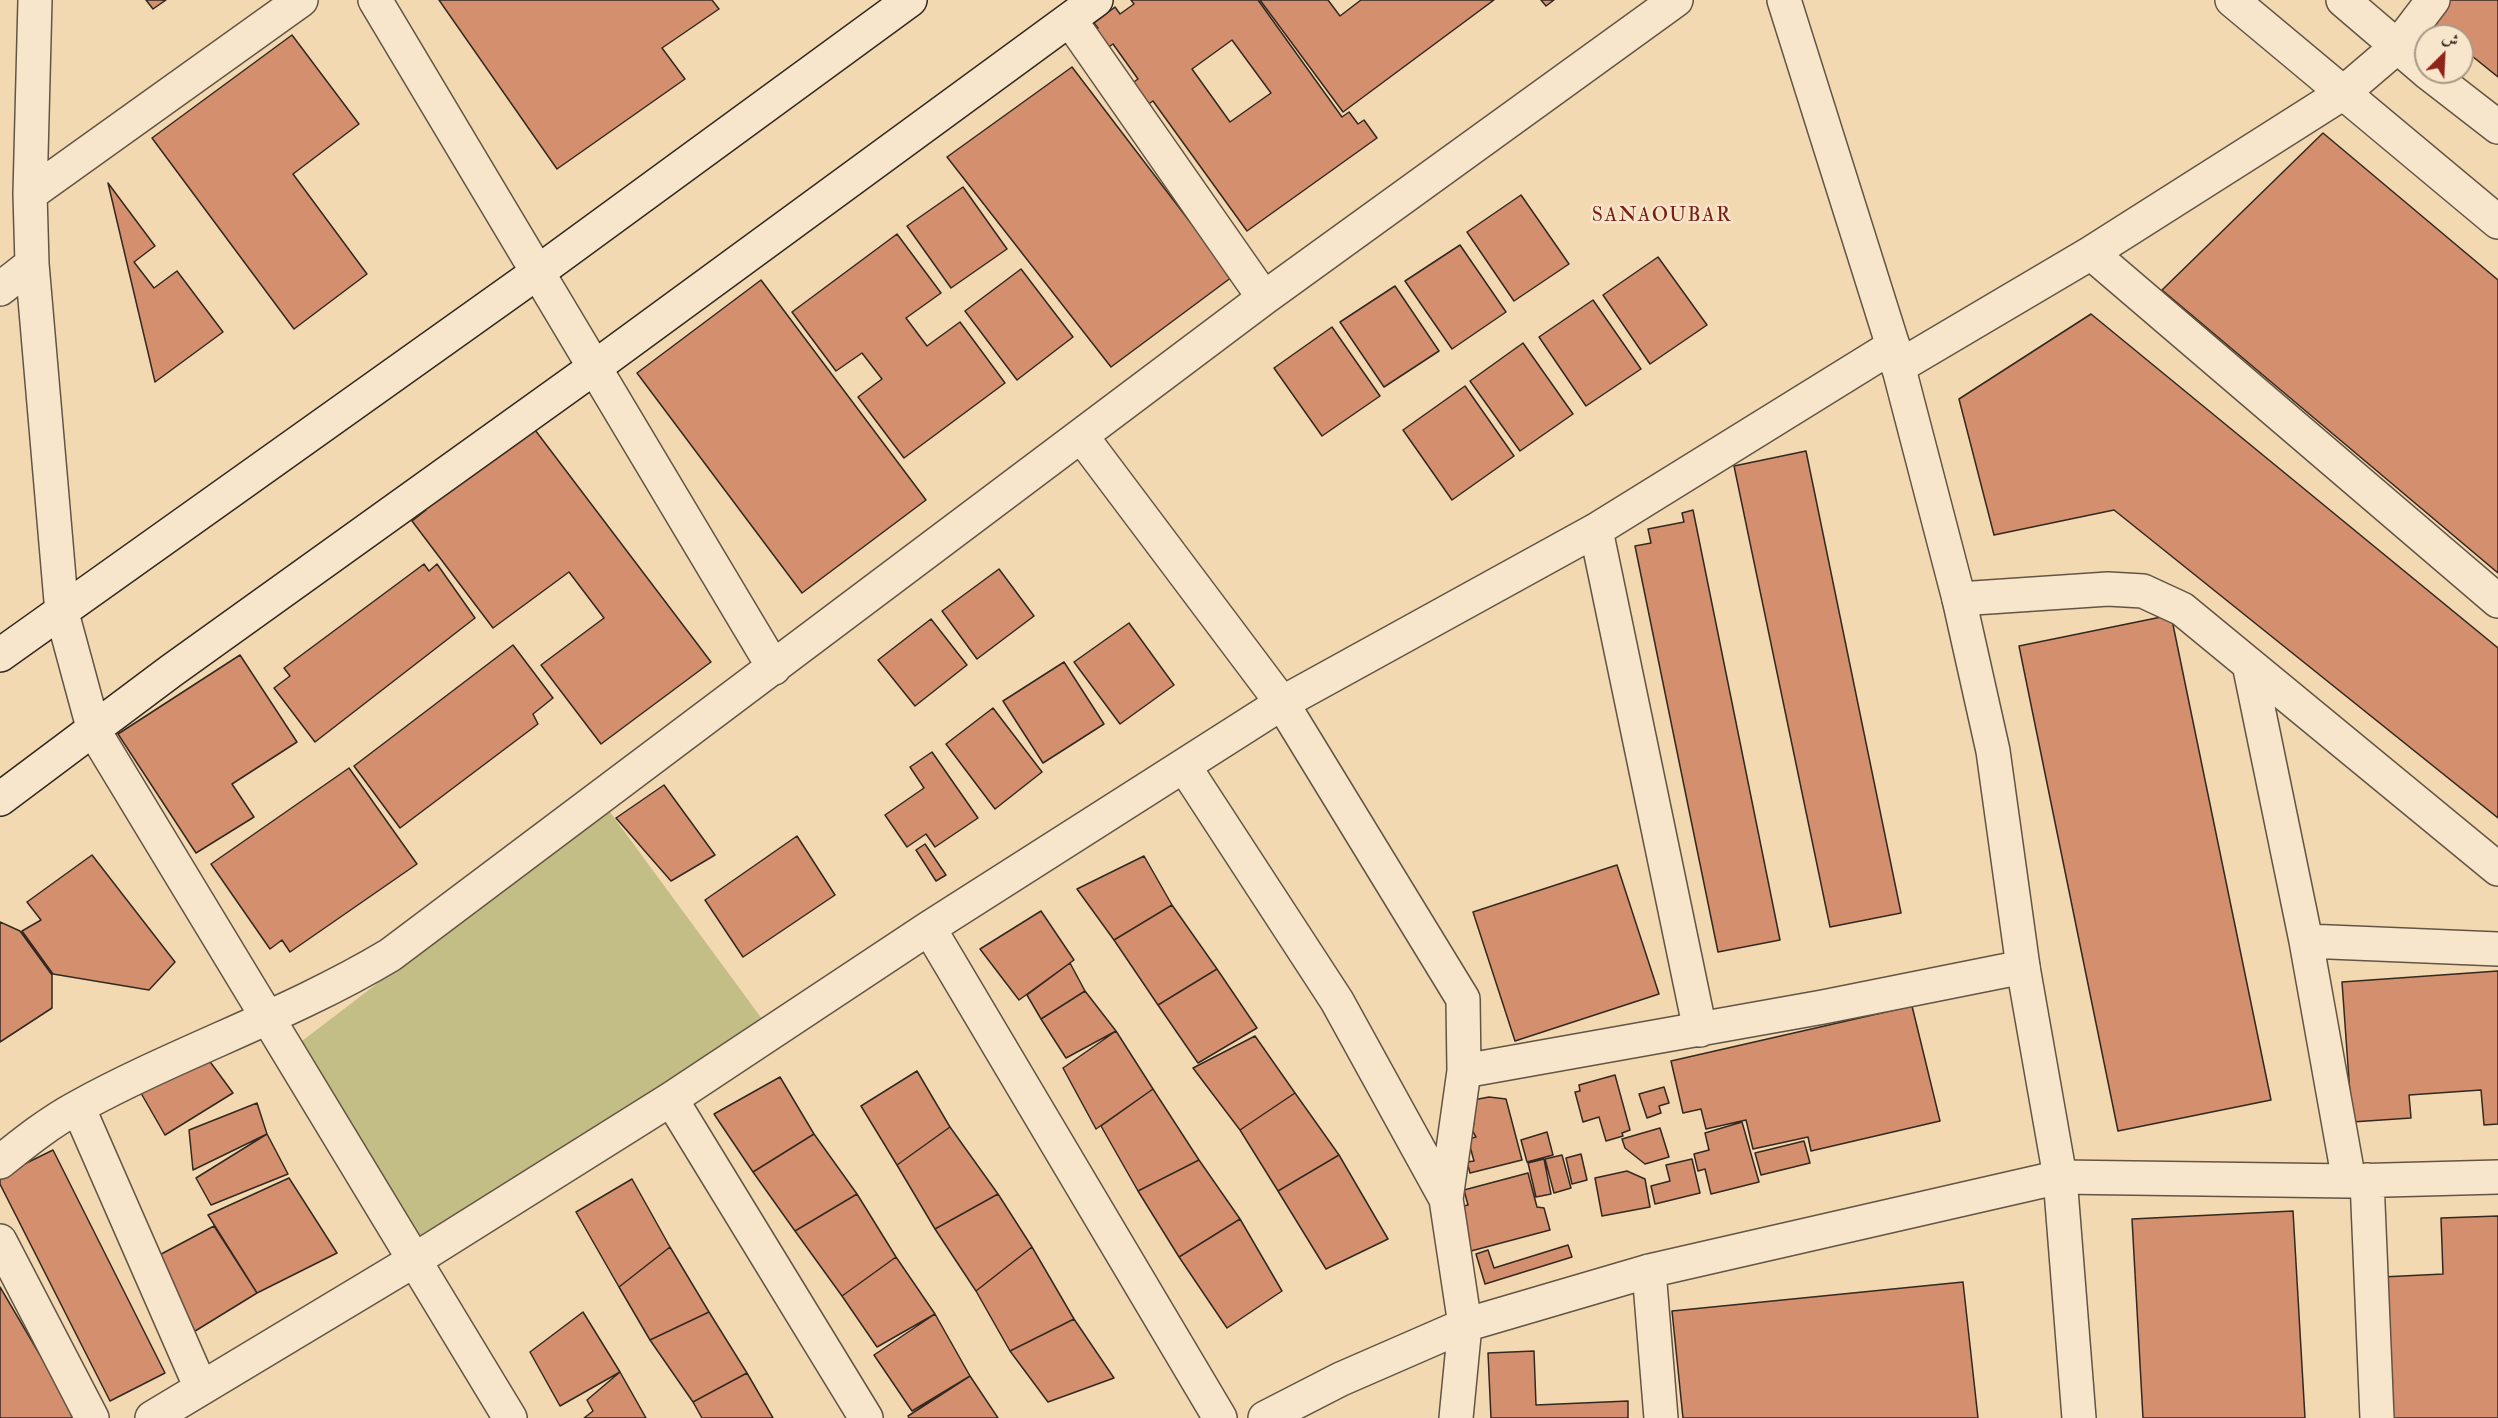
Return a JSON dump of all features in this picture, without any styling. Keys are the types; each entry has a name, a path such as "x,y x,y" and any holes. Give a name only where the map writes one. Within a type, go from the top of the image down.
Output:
{"street":[{"path":"35,0 30,194 32,264 62,613 94,731 510,1418"},
{"path":"30,194 301,0"},
{"path":"375,0 774,668"},
{"path":"0,654 62,613 538,272 910,0"},
{"path":"0,799 94,731 171,671 595,368 1096,0"},
{"path":"0,1162 40,1131 78,1107 341,984 390,955 1264,298 1676,0"},
{"path":"1785,0 1895,357 1959,598 1993,751 2023,966 2060,1177 2079,1418"},
{"path":"2232,0 2498,222"},
{"path":"2343,0 2414,60"},
{"path":"152,1418 413,1261 671,1099 929,928 1282,703 1596,530 1895,357 2091,253 2343,93 2398,46 2433,0"},
{"path":"1070,20 1264,298"},
{"path":"2443,84 2498,127"},
{"path":"2091,253 2498,600"},
{"path":"0,289 32,264"},
{"path":"1082,437 1282,703 1463,999 1464,1071 1446,1199 1465,1325 1456,1418"},
{"path":"1596,530 1700,1030"},
{"path":"1959,598 2108,589 2143,591 2182,609 2498,869"},
{"path":"2249,664 2358,1181 2378,1418"},
{"path":"1184,766 1337,1001 1446,1199"},
{"path":"929,928 1220,1418"},
{"path":"2306,941 2498,948"},
{"path":"1464,1071 1700,1030 2023,966"},
{"path":"671,1099 866,1418"},
{"path":"78,1107 201,1388"},
{"path":"1265,1418 1341,1379 1465,1325 1648,1271 2060,1177 2358,1181 2498,1178"},
{"path":"0,1241 92,1418"},
{"path":"1648,1271 1661,1418"}],"shaded area":[{"path":"607,808 765,1023 409,1249 302,1041"}],"building":[{"path":"146,0 166,0 153,9"},
{"path":"439,0 712,0 719,9 662,48 685,79 557,169"},
{"path":"1131,0 1258,0 1342,117 1349,112 1358,124 1364,120 1377,138 1247,231 1153,101 1147,105 1131,84 1138,79 1113,44 1106,49 1093,31 1098,28 1094,23 1115,7 1120,14 1134,4","holes":["1232,40 1271,93 1230,122 1192,69"]},
{"path":"1260,0 1328,0 1340,16 1361,0 1494,0 1343,112"},
{"path":"1541,0 1554,0 1546,6"},
{"path":"2445,0 2498,0 2498,77 2474,58 2474,24 2432,24 2428,21"},
{"path":"292,35 359,124 293,174 367,274 294,329 152,138"},
{"path":"1072,67 1232,277 1111,367 947,157"},
{"path":"2323,133 2498,280 2498,573 2162,290"},
{"path":"108,183 155,246 134,262 154,288 177,271 223,332 155,382"},
{"path":"963,187 1007,249 951,288 907,226"},
{"path":"1521,195 1569,264 1514,301 1467,232"},
{"path":"897,234 941,293 906,318 927,346 960,322 1005,383 904,458 858,397 882,379 862,353 836,371 792,312"},
{"path":"1460,245 1506,312 1452,349 1405,281"},
{"path":"1658,257 1707,325 1650,364 1603,295"},
{"path":"1021,269 1073,337 1017,380 965,311"},
{"path":"761,280 926,500 802,593 637,373"},
{"path":"1395,286 1439,351 1384,387 1340,322"},
{"path":"1593,300 1641,369 1586,406 1539,337"},
{"path":"2091,314 2498,648 2498,818 2114,510 1994,535 1959,399"},
{"path":"1332,327 1380,396 1322,436 1274,368"},
{"path":"1523,343 1573,414 1520,451 1470,381"},
{"path":"1465,386 1514,456 1452,500 1403,430"},
{"path":"529,422 711,662 601,744 541,665 604,618 569,572 493,628 412,521 426,510 420,503"},
{"path":"1806,451 1901,913 1830,927 1734,466"},
{"path":"1693,510 1780,940 1718,952 1635,546 1651,543 1648,529 1684,522 1682,513"},
{"path":"424,564 429,571 437,564 475,618 315,742 274,688 290,676 284,668"},
{"path":"999,569 1034,616 977,659 942,611"},
{"path":"2171,615 2271,1100 2118,1131 2019,646"},
{"path":"931,619 967,665 915,706 878,660"},
{"path":"1129,623 1174,685 1120,724 1074,662"},
{"path":"513,645 553,698 533,714 538,724 400,828 354,766"},
{"path":"240,655 297,742 232,784 254,817 196,853 118,734"},
{"path":"1064,662 1104,724 1043,763 1003,701"},
{"path":"993,708 1042,772 995,809 946,744"},
{"path":"932,752 978,818 935,847 926,834 907,847 885,815 924,788 910,767"},
{"path":"349,768 417,864 290,952 282,940 270,949 211,864"},
{"path":"664,785 715,855 671,881 616,818"},
{"path":"797,836 835,895 743,957 705,900"},
{"path":"925,844 946,875 936,881 916,850"},
{"path":"92,855 175,962 149,990 53,974 22,931 41,920 27,902"},
{"path":"1144,856 1172,905 1114,940 1077,889"},
{"path":"1617,865 1659,994 1515,1041 1473,912"},
{"path":"1172,905 1217,969 1158,1005 1114,940"},
{"path":"1041,911 1074,960 1019,1000 980,949"},
{"path":"0,922 20,931 52,975 52,1008 0,1042"},
{"path":"1070,963 1085,991 1041,1019 1027,995"},
{"path":"1217,969 1257,1028 1198,1063 1158,1005"},
{"path":"2498,971 2498,1124 2484,1125 2481,1090 2409,1095 2411,1118 2352,1122 2342,982"},
{"path":"1085,991 1116,1031 1066,1058 1041,1019"},
{"path":"1912,1006 1940,1121 1811,1151 1808,1137 1753,1149 1746,1120 1706,1129 1701,1109 1683,1113 1671,1061"},
{"path":"1116,1031 1153,1089 1096,1129 1063,1068"},
{"path":"1255,1036 1295,1093 1240,1130 1193,1068"},
{"path":"208,1059 233,1093 165,1135 138,1088"},
{"path":"917,1071 950,1127 897,1165 861,1106"},
{"path":"1615,1075 1630,1130 1622,1133 1623,1136 1606,1141 1599,1117 1583,1122 1575,1092 1580,1091 1579,1085"},
{"path":"780,1077 814,1134 753,1172 714,1114"},
{"path":"1664,1087 1669,1103 1659,1106 1661,1113 1647,1118 1639,1094"},
{"path":"1153,1089 1199,1160 1138,1191 1101,1126"},
{"path":"1295,1093 1339,1155 1278,1191 1240,1130"},
{"path":"1489,1097 1506,1099 1522,1160 1470,1173 1467,1162 1474,1161 1468,1139 1476,1137 1469,1125 1474,1124 1468,1101"},
{"path":"257,1103 267,1134 193,1170 189,1130"},
{"path":"1742,1122 1759,1182 1711,1194 1705,1169 1698,1171 1694,1154 1709,1150 1705,1133"},
{"path":"950,1127 998,1194 935,1229 897,1165"},
{"path":"1660,1128 1669,1157 1645,1164 1625,1148 1622,1139"},
{"path":"1547,1132 1553,1155 1527,1162 1521,1140"},
{"path":"267,1134 288,1174 211,1205 196,1178"},
{"path":"814,1134 857,1194 795,1231 753,1172"},
{"path":"1804,1141 1810,1163 1761,1175 1755,1153"},
{"path":"53,1150 165,1373 110,1401 0,1184 0,1176"},
{"path":"1581,1154 1587,1180 1572,1184 1566,1158"},
{"path":"1339,1155 1388,1239 1326,1269 1278,1191"},
{"path":"1562,1155 1571,1188 1554,1193 1545,1159"},
{"path":"1544,1159 1551,1194 1536,1197 1528,1163"},
{"path":"1692,1159 1700,1193 1655,1204 1651,1186 1670,1181 1666,1165"},
{"path":"1199,1160 1240,1219 1179,1257 1138,1191"},
{"path":"1627,1171 1645,1179 1650,1207 1602,1216 1595,1178"},
{"path":"1528,1173 1537,1207 1544,1208 1550,1230 1471,1251 1459,1207 1468,1205 1464,1190"},
{"path":"289,1178 337,1253 257,1293 208,1215"},
{"path":"632,1179 670,1247 619,1287 576,1212"},
{"path":"857,1194 896,1257 842,1296 795,1231"},
{"path":"998,1194 1032,1247 976,1291 935,1229"},
{"path":"2293,1211 2305,1418 2143,1418 2132,1219"},
{"path":"2498,1216 2498,1418 2388,1418 2382,1277 2443,1274 2441,1218"},
{"path":"1240,1219 1282,1291 1227,1328 1179,1257"},
{"path":"214,1226 257,1293 187,1336 150,1260"},
{"path":"1568,1245 1572,1257 1485,1284 1476,1254 1488,1250 1494,1268"},
{"path":"670,1247 709,1312 650,1340 619,1287"},
{"path":"1032,1247 1074,1319 1010,1351 976,1291"},
{"path":"896,1257 935,1314 877,1347 842,1296"},
{"path":"1963,1282 1978,1418 1683,1418 1672,1311"},
{"path":"0,1287 77,1418 0,1418"},
{"path":"583,1312 620,1372 560,1406 530,1352"},
{"path":"709,1312 747,1373 693,1402 650,1340"},
{"path":"935,1314 970,1376 912,1411 874,1355"},
{"path":"1074,1319 1114,1378 1048,1402 1010,1351"},
{"path":"1534,1351 1536,1405 1628,1401 1628,1418 1491,1418 1488,1353"},
{"path":"620,1372 646,1418 584,1418 593,1411 587,1400"},
{"path":"747,1373 773,1418 702,1418 693,1402"},
{"path":"970,1376 998,1418 909,1418 908,1416"}],"district":[{"name":"SANAOUBAR","path":"1662,217"}]}
